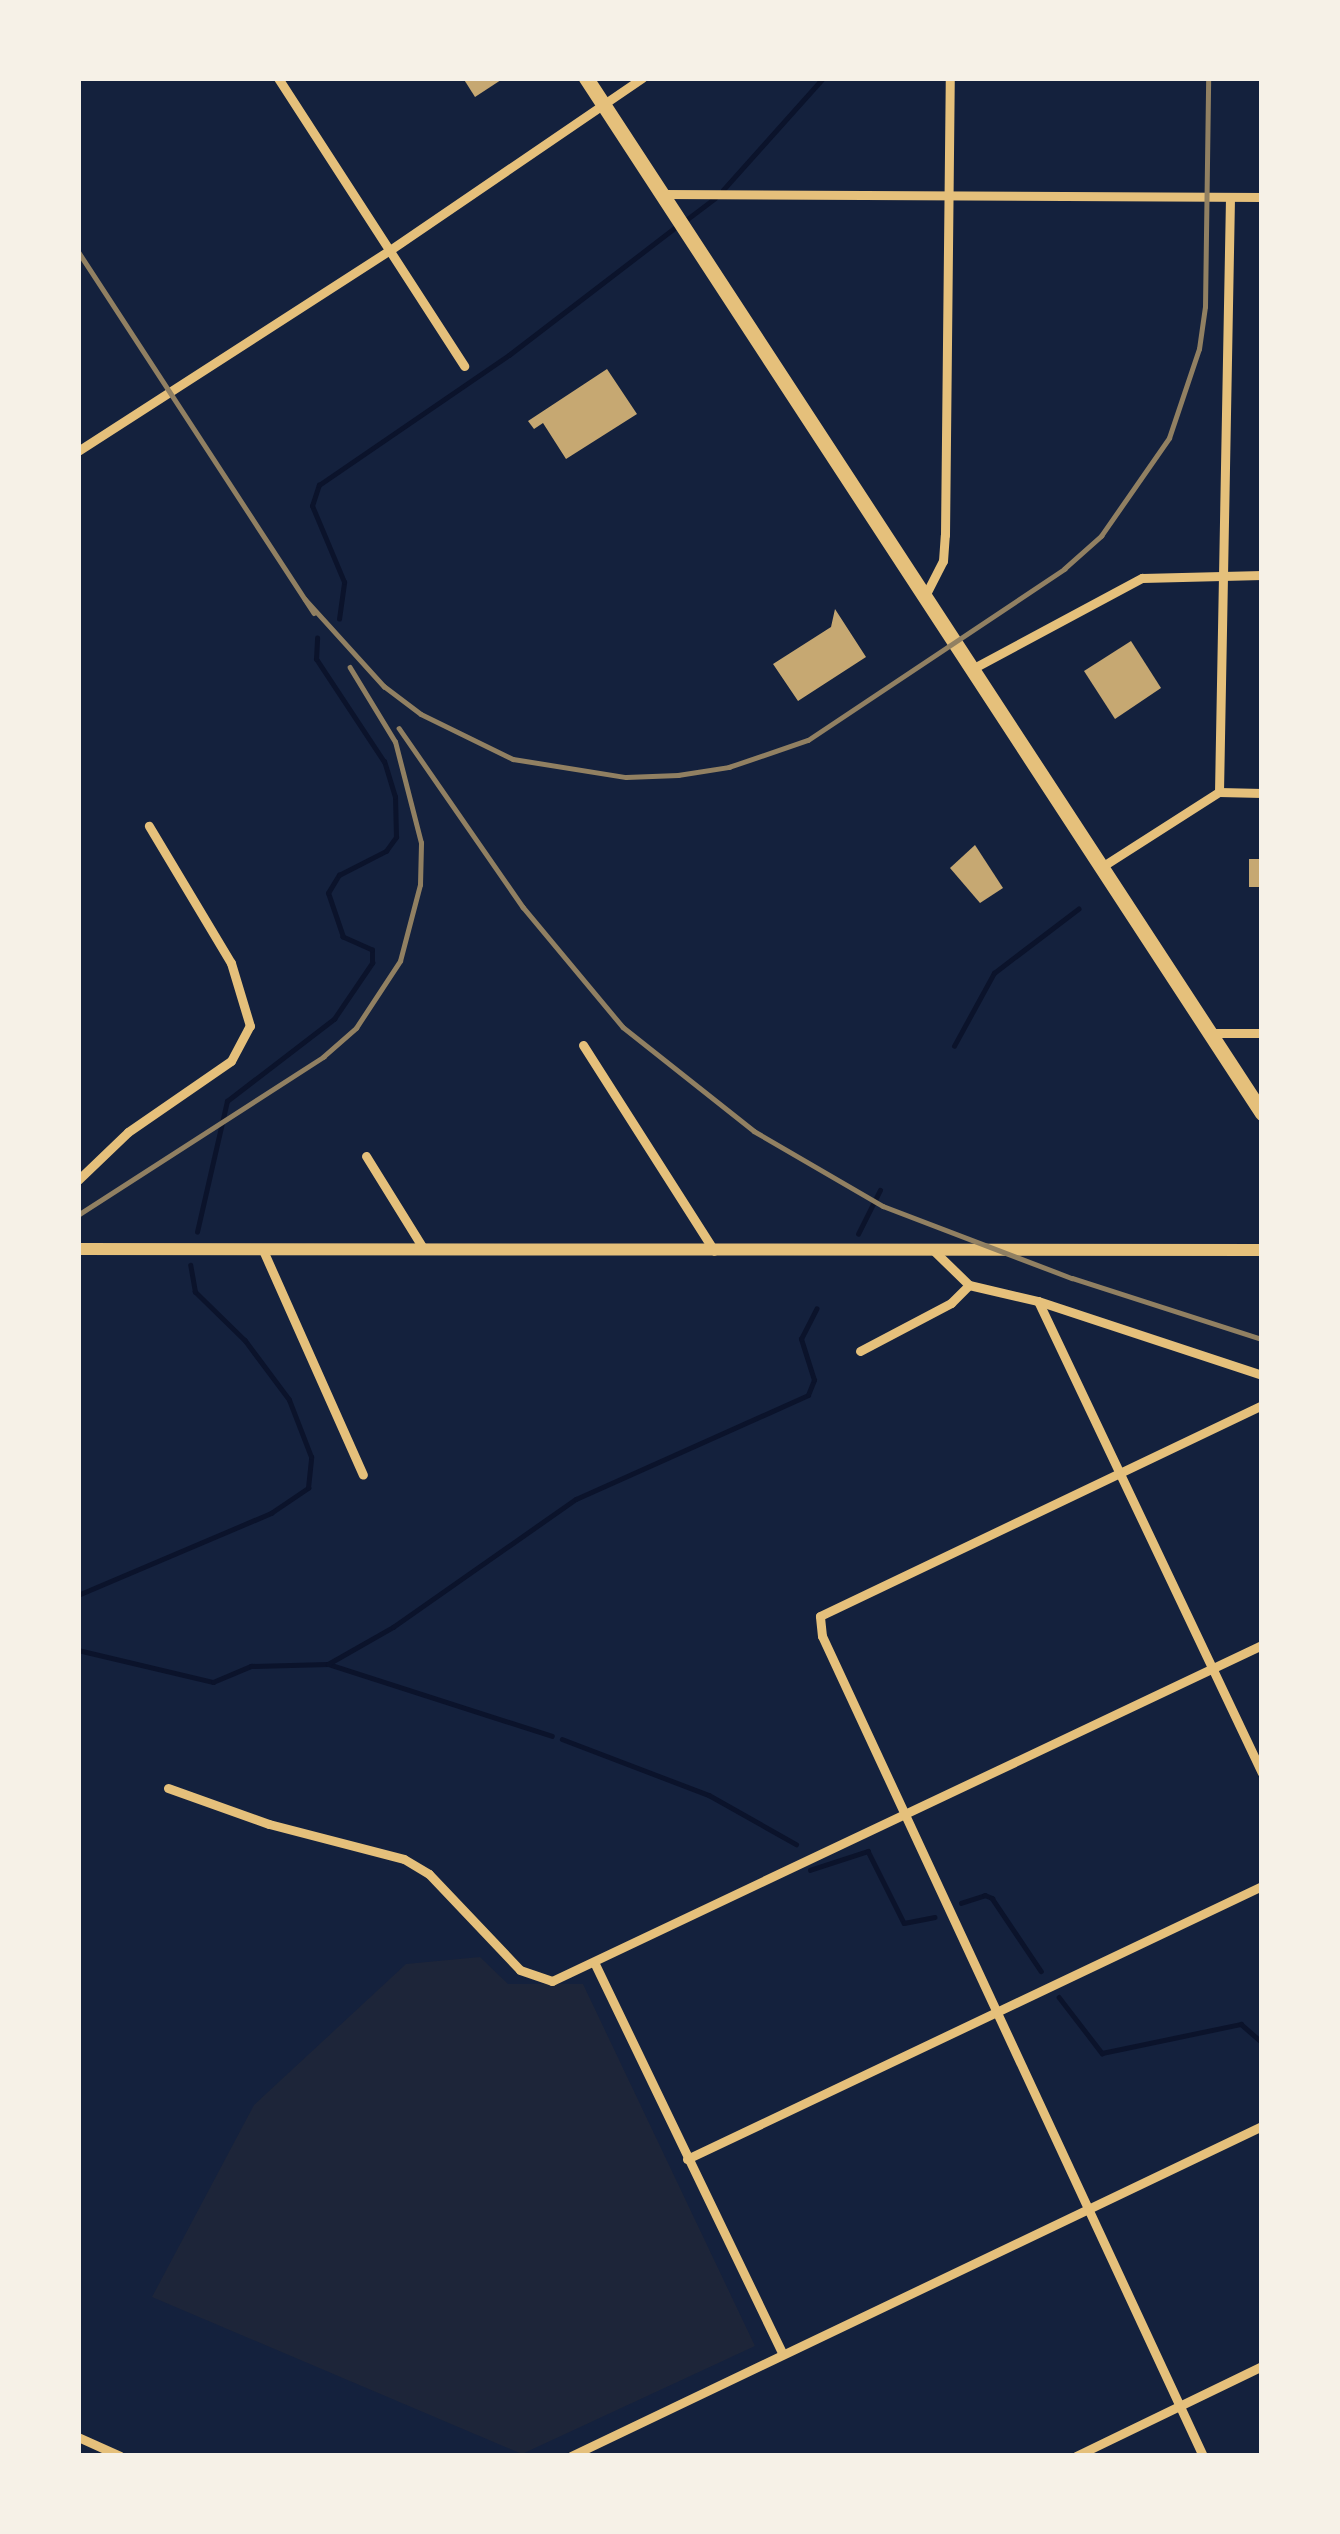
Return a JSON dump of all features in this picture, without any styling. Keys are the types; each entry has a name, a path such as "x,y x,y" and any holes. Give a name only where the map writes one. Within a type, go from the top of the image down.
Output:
{"highway":[{"path":"586,78 1262,1113"}],"street":[{"path":"278,78 464,366"},
{"path":"78,452 390,250 642,78"},
{"path":"925,596 943,560 945,535 950,78"},
{"path":"662,194 1262,197"},
{"path":"1219,792 1230,197"},
{"path":"972,669 1142,578 1262,574"},
{"path":"1100,868 1219,792 1262,794"},
{"path":"78,1180 128,1132 231,1060 250,1026 231,963 149,826"},
{"path":"1209,1033 1262,1033"},
{"path":"583,1046 714,1251"},
{"path":"366,1156 423,1248"},
{"path":"262,1248 278,1296 363,1475"},
{"path":"931,1248 969,1285 1038,1301 1262,1375"},
{"path":"78,1249 1262,1250"},
{"path":"860,1351 951,1303 969,1285"},
{"path":"1038,1301 1262,1773"},
{"path":"1203,2456 822,1636 820,1616 1262,1405"},
{"path":"168,1788 268,1824 404,1859 429,1874 520,1970 551,1981 1262,1645"},
{"path":"686,2159 1262,1886"},
{"path":"594,1962 782,2353"},
{"path":"571,2456 1262,2126"},
{"path":"1076,2456 1262,2366"},
{"path":"78,2438 120,2456"}],"shaded area":[{"path":"480,1957 508,1984 583,1984 755,2346 522,2454 152,2297 254,2105 406,1964"}],"building":[{"path":"463,78 504,78 475,97"},
{"path":"607,369 637,414 566,459 543,423 534,429 528,421"},
{"path":"835,609 866,657 798,701 773,664 831,627"},
{"path":"1131,641 1161,688 1115,719 1084,671"},
{"path":"975,845 1003,888 980,903 950,868"},
{"path":"1249,859 1262,859 1262,887 1249,887"}],"waterway":[{"path":"723,190 823,78"},
{"path":"686,220 715,198"},
{"path":"339,619 344,582 312,506 319,485 509,355 676,227"},
{"path":"197,1232 227,1101 334,1019 372,963 372,950 343,937 328,893 339,875 386,851 396,837 395,797 384,762 316,659 317,638"},
{"path":"954,1046 994,973 1078,909"},
{"path":"858,1234 880,1190"},
{"path":"78,1595 271,1513 308,1488 311,1457 289,1400 245,1341 195,1292 190,1265"},
{"path":"328,1664 393,1627 576,1499 808,1395 814,1380 801,1339 816,1309"},
{"path":"78,1650 213,1682 251,1666 328,1664 552,1736"},
{"path":"562,1739 709,1795 796,1844"},
{"path":"810,1870 868,1851 904,1923 934,1917"},
{"path":"961,1903 985,1895 992,1898 1041,1971"},
{"path":"1059,1997 1102,2053 1241,2024 1262,2042"}],"railway":[{"path":"305,599 384,686 421,714 513,759 626,777 678,775 729,767 808,740 1064,569 1101,536 1169,438 1199,349 1205,307 1208,78"},
{"path":"78,251 314,613"},
{"path":"78,1215 323,1057 356,1028 400,961 420,885 421,843 395,742 350,668"},
{"path":"399,728 523,907 623,1027 754,1131 883,1206 1072,1278 1262,1339"}]}
